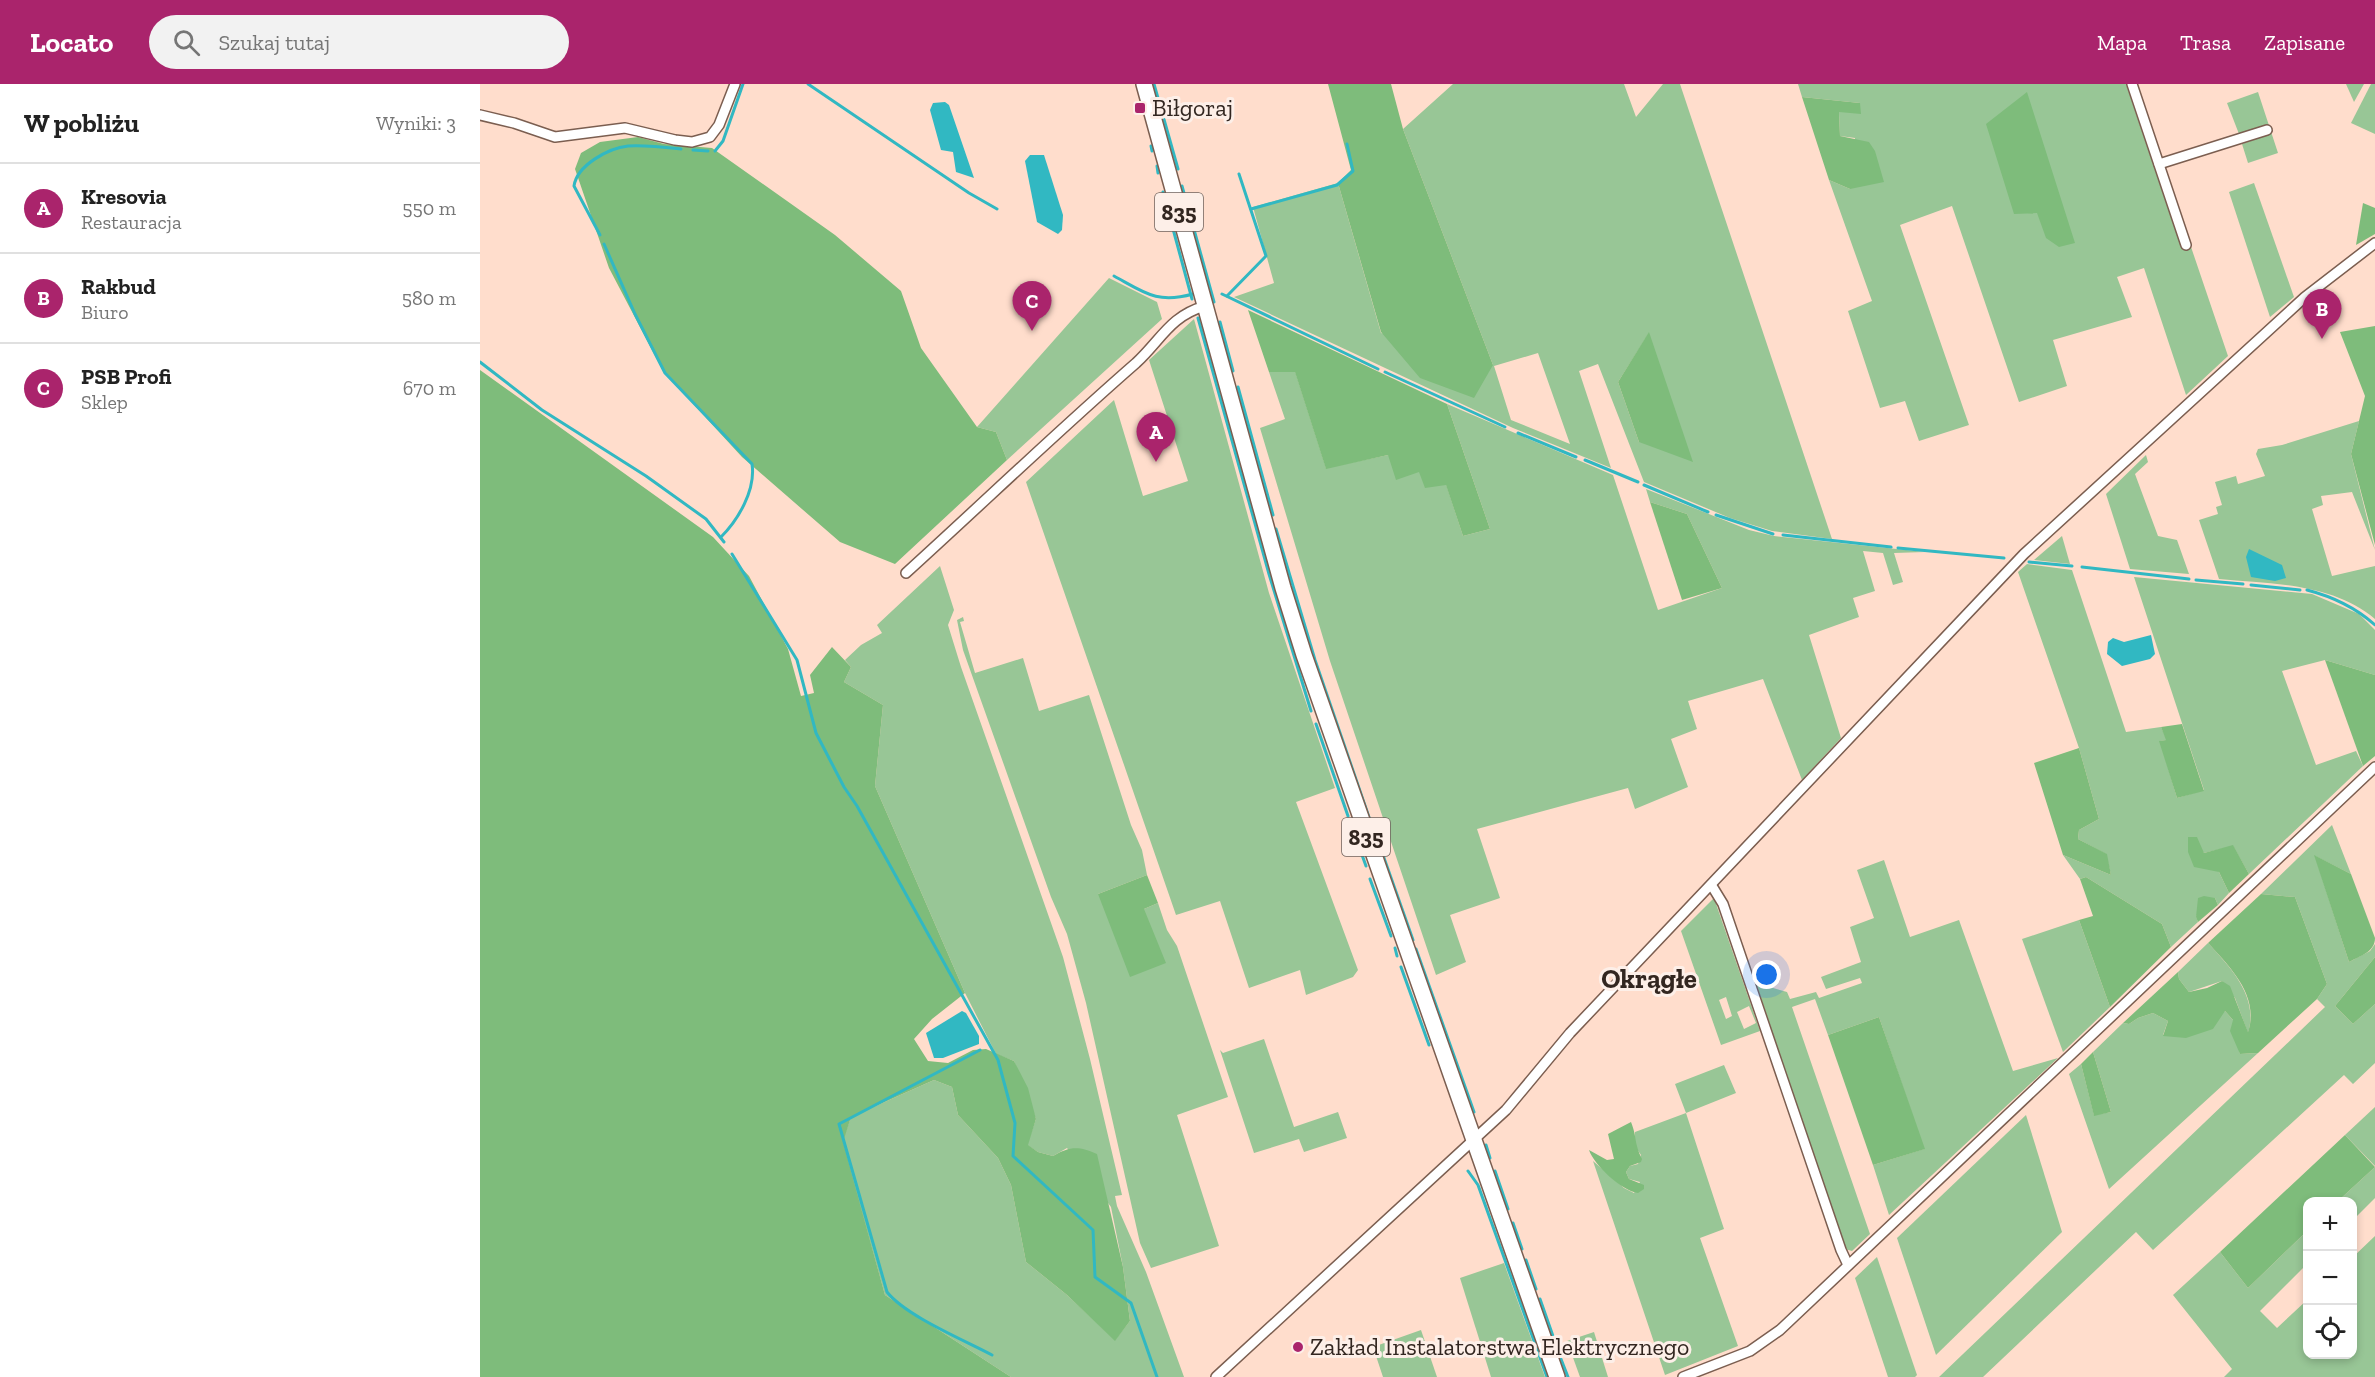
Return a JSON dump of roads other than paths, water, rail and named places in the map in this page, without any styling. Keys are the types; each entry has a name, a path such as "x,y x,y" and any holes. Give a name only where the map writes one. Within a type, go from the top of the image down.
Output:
{"main road":[{"name":"835","path":"1144,84 1304,655 1557,1377"}],"street":[{"path":"480,115 514,123 555,137 625,128 692,142 710,137 719,125 735,84"},
{"path":"2132,84 2186,245"},
{"path":"2159,164 2267,130"},
{"path":"1216,1377 1512,1103 1559,1046 2024,554 2305,297 2375,243"},
{"path":"906,573 1022,464 1142,357 1170,325 1186,312 1205,306"},
{"path":"1683,1377 1743,1355 1765,1342 2375,767"},
{"path":"1712,885 1723,904 1841,1250 1848,1264"}],"water":[{"path":"945,102 949,105 974,178 956,172 953,152 941,150 930,110 933,103"},
{"path":"1030,155 1044,155 1063,215 1062,230 1058,234 1037,222 1025,161"},
{"path":"2249,549 2282,565 2286,578 2275,581 2251,577 2246,557"},
{"path":"2151,635 2155,654 2150,659 2122,666 2107,654 2108,642 2113,638 2124,642"},
{"path":"962,1011 966,1013 979,1036 979,1044 943,1058 934,1058 926,1033"}],"waterway":[{"path":"715,151 723,141 743,84"},
{"path":"808,84 969,193 997,209"},
{"path":"1154,84 1178,169"},
{"path":"1251,209 1337,185 1353,171 1347,144"},
{"path":"1151,146 1152,151"},
{"path":"600,235 574,186 581,171 603,154 620,147 681,149"},
{"path":"693,150 708,151"},
{"path":"1157,166 1158,173"},
{"path":"1227,296 1266,256 1239,174"},
{"path":"1182,186 1214,302"},
{"path":"1163,192 1192,299"},
{"path":"604,244 635,314 665,373 752,464 753,474 744,504 734,522 721,537"},
{"path":"1114,276 1143,292 1160,297 1170,298 1193,294"},
{"path":"1222,294 1378,369"},
{"path":"1198,318 1269,574 1311,711"},
{"path":"1220,322 1233,371"},
{"path":"480,362 542,410 646,476 706,519 724,542"},
{"path":"1385,372 1505,427"},
{"path":"1238,387 1273,515"},
{"path":"1518,433 1576,457"},
{"path":"1585,460 1638,482"},
{"path":"1644,485 1708,512"},
{"path":"1716,515 1773,534"},
{"path":"1276,529 1315,660 1372,826"},
{"path":"1783,535 1891,547"},
{"path":"1898,548 2004,558"},
{"path":"732,554 797,660 816,733 844,787 857,806 998,1060 1015,1123 1013,1156 1093,1230 1095,1277 1131,1303 1157,1377"},
{"path":"2029,562 2072,566"},
{"path":"2082,567 2189,579"},
{"path":"2196,580 2243,584"},
{"path":"2251,585 2300,590"},
{"path":"2307,590 2344,603 2375,625"},
{"path":"1316,724 1348,816"},
{"path":"1353,830 1366,866"},
{"path":"1378,841 1413,940"},
{"path":"1370,879 1391,936"},
{"path":"1395,948 1397,956"},
{"path":"1416,949 1474,1112"},
{"path":"1401,967 1429,1045"},
{"path":"980,1050 839,1124 887,1292 921,1319 992,1355"},
{"path":"1486,1145 1490,1158"},
{"path":"1468,1171 1478,1185 1547,1377"},
{"path":"1495,1171 1508,1209"},
{"path":"1513,1223 1522,1249"},
{"path":"1526,1260 1536,1289"},
{"path":"1540,1299 1554,1339"},
{"path":"1559,1354 1568,1377"}],"place":[{"name":"Biłgoraj","path":"1140,108"},
{"name":"PSB Profi","path":"1032,331"},
{"name":"Rakbud","path":"2322,339"},
{"name":"Kresovia","path":"1156,462"},
{"name":"Zakład Instalatorstwa Elektrycznego","path":"1298,1347"}],"district":[{"name":"Okrągłe","path":"1649,979"}]}
